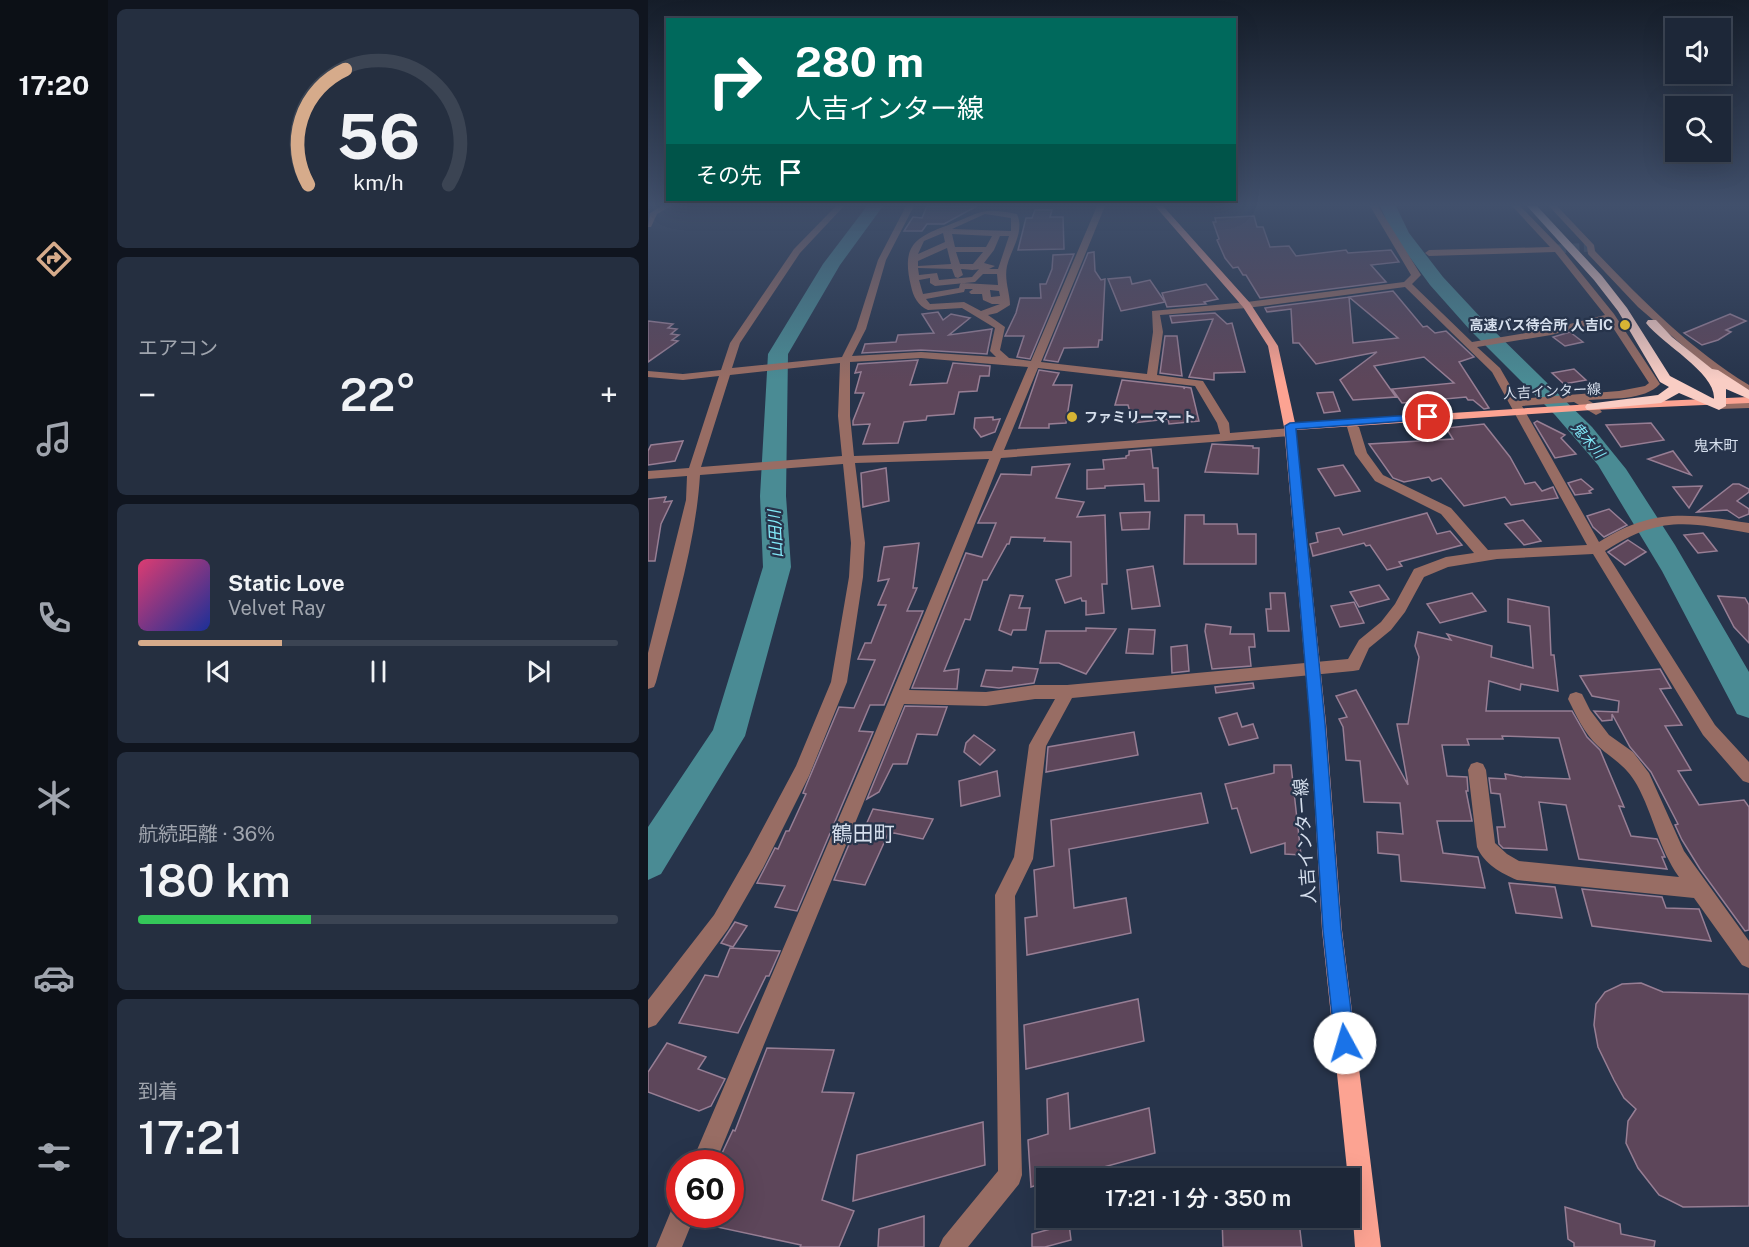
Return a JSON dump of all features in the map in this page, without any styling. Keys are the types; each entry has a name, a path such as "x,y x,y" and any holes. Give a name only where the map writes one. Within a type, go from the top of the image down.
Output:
{"highway":[{"path":"1585,264 1623,310 1660,372 1676,385 1716,403 1721,390 1717,383 1662,336 1652,323"},
{"path":"1598,278 1721,379 1749,395"},
{"path":"1676,385 1695,389 1717,383"},
{"path":"1586,408 1661,399 1674,391 1676,385"}],"main road":[{"path":"1210,264 1246,305 1274,346 1291,429"},
{"name":"人吉インター線","path":"1291,429 1552,408 1749,400"},
{"name":"人吉インター線","path":"1291,429 1353,428 1518,411"},
{"name":"人吉インター線","path":"1291,429 1317,723 1332,930 1368,1247"}],"street":[{"path":"648,682 667,612 714,404 730,372 735,343 788,264"},
{"path":"648,1017 678,981 721,922 756,861 802,770 839,682 856,577 858,543 846,460 842,360 861,328 881,264"},
{"path":"913,264 918,294 928,307 937,308"},
{"path":"917,264 982,283 986,277 1002,272"},
{"path":"917,264 958,275 979,290 987,292 988,300 1004,293"},
{"path":"954,264 980,314 1000,327 995,351 1006,361"},
{"path":"937,308 967,264"},
{"path":"914,278 934,275 935,283 958,275 972,264"},
{"path":"980,314 994,311 1005,305 1002,272 1004,264"},
{"path":"709,1150 1077,264"},
{"path":"1152,376 1158,332 1155,313 1246,305 1407,284 1416,275 1409,264"},
{"path":"1518,411 1586,408 1593,394 1628,394 1651,389 1655,384 1611,316 1569,264"},
{"path":"1605,264 1641,305 1721,373 1749,390"},
{"path":"918,294 977,266 1002,272"},
{"path":"1407,284 1496,370 1554,477 1609,571 1709,730 1749,775"},
{"path":"937,308 936,301 947,299"},
{"path":"1471,345 1551,332 1611,316"},
{"path":"648,374 683,377 842,360 921,355 1006,361 1199,383 1223,423 1225,432"},
{"path":"1716,403 1749,405"},
{"path":"1353,428 1361,454 1379,478 1446,511 1484,555"},
{"path":"999,453 1012,449 1291,429"},
{"path":"648,475 846,460 1010,454 1291,429"},
{"path":"898,697 986,699 1035,692 1067,692 1353,665 1364,644 1386,626 1400,608 1419,573 1446,562 1484,555 1598,549 1618,536 1667,519 1695,519 1749,528"},
{"path":"952,1247 1010,1175 1005,895 1023,859 1038,745 1067,692"},
{"path":"1576,699 1584,715 1603,740 1627,757 1643,779 1677,858 1749,958"},
{"path":"1477,770 1486,847 1500,861 1517,870 1700,889"},
{"path":"669,1247 677,1228"}],"building":[{"path":"1052,264 1070,264 1030,359 1017,357 1024,336 1005,336 1020,298 1041,298 1040,284 1046,284"},
{"path":"1083,264 1095,264 1095,271 1101,280 1105,279 1102,340 1099,340 1098,347 1064,348 1058,362 1044,360"},
{"path":"1230,264 1379,264 1371,265 1386,282 1260,298 1246,275 1243,275 1238,267 1233,268"},
{"path":"1130,277 1132,284 1150,280 1165,302 1121,311 1108,279"},
{"path":"1206,284 1218,299 1204,302 1206,304 1167,307 1162,293"},
{"path":"1393,291 1423,327 1427,326 1435,333 1446,331 1474,357 1459,362 1489,408 1484,409 1466,397 1402,403 1392,389 1454,383 1424,357 1374,366 1396,397 1353,400 1340,380 1377,352 1316,364 1299,343 1293,343 1291,309 1267,312 1265,308","holes":["1349,297 1398,338 1353,343"]},
{"path":"938,312 943,320 951,314 970,318 949,335 992,329 987,354 921,350 862,353 865,344 896,342 898,335 934,333 922,314"},
{"path":"1215,313 1227,324 1232,323 1245,372 1214,373 1214,380 1189,377 1213,319 1172,323 1170,316"},
{"path":"1730,314 1746,321 1726,330 1731,332 1718,340 1702,345 1684,333"},
{"path":"648,321 673,324 668,328 677,329 671,334 679,335 672,340 678,341 648,362"},
{"path":"1570,332 1583,342 1565,346 1553,337"},
{"path":"1165,336 1177,336 1182,376 1160,373"},
{"path":"918,360 910,385 947,383 953,363 990,366 989,376 980,376 977,391 959,392 954,414 927,416 926,420 904,422 898,443 863,444 870,424 853,425 864,393 855,393 861,372 855,373 858,364"},
{"path":"1574,369 1586,380 1564,384 1552,373"},
{"path":"1039,370 1059,373 1053,385 1072,385 1066,423 1049,424 1049,428 1019,428"},
{"path":"1122,380 1191,388 1199,421 1169,424 1168,419 1133,423 1128,405 1115,405"},
{"path":"1333,392 1340,411 1324,413 1317,393"},
{"path":"993,417 993,420 1000,419 995,432 981,437 974,428 975,418"},
{"path":"1537,421 1565,435 1561,438 1576,454 1555,458 1534,423"},
{"path":"1651,423 1664,440 1621,447 1606,425"},
{"path":"1484,424 1510,457 1525,484 1535,482 1542,491 1553,487 1558,498 1511,505 1505,497 1464,506 1441,478 1432,481 1429,477 1404,482 1393,478 1369,444 1453,439 1446,428"},
{"path":"683,441 675,461 648,465 648,451 651,445"},
{"path":"1212,444 1259,448 1258,474 1205,472"},
{"path":"1151,449 1153,468 1158,468 1159,501 1145,501 1144,484 1087,489 1087,470 1104,469 1103,460 1126,458 1129,451"},
{"path":"1673,451 1691,475 1648,459"},
{"path":"1070,464 1056,498 1084,502 1077,517 1105,515 1107,584 1102,584 1104,613 1086,615 1086,601 1082,601 1081,598 1065,603 1056,580 1071,576 1071,542 1044,541 1045,538 1011,537 987,580 983,580 970,620 965,619 944,671 959,669 957,689 912,688 966,553 982,557 996,523 978,523 1001,474 1031,475 1032,467"},
{"path":"1343,465 1360,491 1335,496 1318,469"},
{"path":"886,468 889,501 863,507 861,473"},
{"path":"1581,479 1593,489 1589,491 1591,493 1575,495 1568,483"},
{"path":"1733,484 1749,489 1749,492 1737,501 1749,509 1749,514 1739,518 1727,510 1697,512"},
{"path":"1702,486 1689,508 1673,487"},
{"path":"666,497 664,502 672,501 661,524 655,561 648,561 648,499"},
{"path":"1609,509 1627,525 1604,537 1593,527 1587,516"},
{"path":"1150,512 1149,529 1122,530 1120,513"},
{"path":"1427,513 1437,534 1450,531 1462,545 1399,562 1402,566 1387,570 1370,545 1366,546 1364,543 1313,556 1310,544 1318,542 1316,533 1339,528 1343,535"},
{"path":"1185,515 1204,515 1204,524 1237,524 1238,534 1256,534 1256,564 1184,564"},
{"path":"1523,520 1541,541 1524,545 1505,524"},
{"path":"1703,533 1717,551 1698,553 1684,535"},
{"path":"1628,540 1646,552 1625,565 1608,552"},
{"path":"919,543 913,588 917,588 907,611 923,611 884,705 870,705 859,731 873,732 797,911 775,907 785,886 757,883 775,848 778,849 786,831 789,831 806,794 803,793 839,707 854,708 875,660 858,659 865,643 871,643 886,605 878,605 889,579 878,581 884,547"},
{"path":"1153,566 1160,606 1132,609 1127,570"},
{"path":"1379,585 1389,599 1359,607 1350,592"},
{"path":"1270,593 1285,593 1289,631 1268,631 1266,609 1271,609"},
{"path":"1472,593 1486,611 1440,623 1427,604"},
{"path":"1010,595 1023,596 1019,608 1030,608 1026,630 1013,630 1011,635 999,630"},
{"path":"1718,596 1745,598 1749,605 1749,643 1734,627"},
{"path":"1508,599 1549,607 1551,655 1554,655 1558,691 1521,684 1520,690 1489,681 1486,711 1572,711 1587,737 1600,750 1624,807 1619,806 1631,836 1657,839 1665,857 1662,857 1667,869 1579,859 1566,805 1539,802 1547,850 1503,848 1499,844 1497,827 1505,827 1500,794 1491,793 1489,778 1506,779 1505,774 1570,779 1559,738 1502,736 1503,739 1467,739 1469,745 1442,745 1447,776 1467,777 1468,791 1466,791 1472,821 1437,821 1443,853 1478,857 1485,888 1401,881 1399,855 1378,853 1377,832 1403,834 1400,803 1364,802 1360,761 1346,760 1343,727 1339,719 1347,717 1336,696 1356,690 1408,785 1397,724 1408,724 1419,657 1415,646 1418,632 1451,640 1447,634 1492,646 1491,657 1533,668 1530,626 1508,622"},
{"path":"1354,602 1364,623 1340,627 1331,606"},
{"path":"1206,624 1231,627 1230,634 1254,634 1255,647 1249,647 1251,666 1212,669 1205,631"},
{"path":"1086,628 1116,629 1086,674 1059,663 1040,663 1046,631 1086,631"},
{"path":"1129,629 1155,630 1153,654 1126,653"},
{"path":"1187,645 1189,671 1172,673 1171,647"},
{"path":"1013,667 1038,669 1034,683 999,688 981,686 986,670 1012,671"},
{"path":"1660,669 1671,688 1660,689 1682,725 1665,726 1691,770 1678,771 1699,805 1744,800 1749,807 1749,930 1745,931 1700,869 1682,840 1675,825 1678,824 1651,772 1630,747 1612,714 1612,720 1602,721 1594,711 1618,712 1619,701 1592,696 1580,676"},
{"path":"1253,683 1254,688 1216,693 1215,687"},
{"path":"905,706 947,707 937,735 917,734 907,764 893,764 879,792 867,799"},
{"path":"1237,713 1242,727 1253,724 1258,738 1229,745 1219,718"},
{"path":"1134,732 1138,755 1046,772 1048,747"},
{"path":"974,735 995,750 980,765 964,752 966,743"},
{"path":"1274,765 1291,765 1301,855 1285,854 1285,843 1251,853 1237,808 1232,809 1225,784 1274,773"},
{"path":"997,771 1000,796 961,806 959,781"},
{"path":"1201,793 1208,823 1069,849 1074,908 1126,898 1131,933 1027,955 1025,918 1037,916 1034,870 1054,866 1051,820"},
{"path":"873,809 933,819 923,839 894,833 888,834 865,885 834,880 850,842 858,843"},
{"path":"1509,883 1555,887 1562,918 1516,913"},
{"path":"1582,889 1662,897 1666,908 1699,909 1711,941 1592,926"},
{"path":"735,922 747,926 733,947 721,943"},
{"path":"730,948 780,951 738,1033 679,1023 705,975 718,977"},
{"path":"1641,983 1663,992 1749,994 1749,1206 1683,1207 1659,1195 1638,1168 1626,1143 1628,1121 1636,1109 1624,1098 1614,1080 1598,1047 1594,1025 1596,1004 1605,992 1622,984"},
{"path":"1138,999 1144,1041 1026,1069 1024,1025"},
{"path":"667,1043 706,1057 698,1069 725,1079 711,1106 699,1111 648,1092 648,1072"},
{"path":"767,1048 834,1050 822,1092 854,1093 822,1200 854,1211 839,1247 800,1247 801,1245 722,1228 744,1228 744,1150 724,1150 733,1130 735,1131"},
{"path":"1068,1093 1070,1129 1149,1108 1155,1153 1100,1168 1036,1168 1036,1185 1031,1187 1028,1140 1048,1134 1047,1099"},
{"path":"983,1122 985,1165 853,1201 857,1155"},
{"path":"1565,1207 1620,1224 1621,1234 1655,1241 1654,1247 1574,1247 1574,1243 1568,1239"},
{"path":"924,1216 924,1247 878,1247 879,1229"},
{"path":"1054,1228 1070,1228 1071,1240 1045,1247 1032,1247 1032,1234"},
{"path":"1222,1228 1300,1228 1302,1247 1223,1247"}],"waterway":[{"name":"山田川","path":"648,861 728,736 777,567 773,496 778,354 832,264"},
{"name":"鬼木川","path":"1424,264 1456,303 1563,410 1607,460 1665,552 1749,704"}],"place":[{"name":"高速バス待合所 人吉IC","path":"1625,325"},
{"name":"ファミリーマート","path":"1072,417"}],"district":[{"name":"鬼木町","path":"1716,446"},
{"name":"鶴田町","path":"863,834"}],"route":[{"path":"1345,1043 1332,930 1317,723 1290,426 1428,417"}]}
